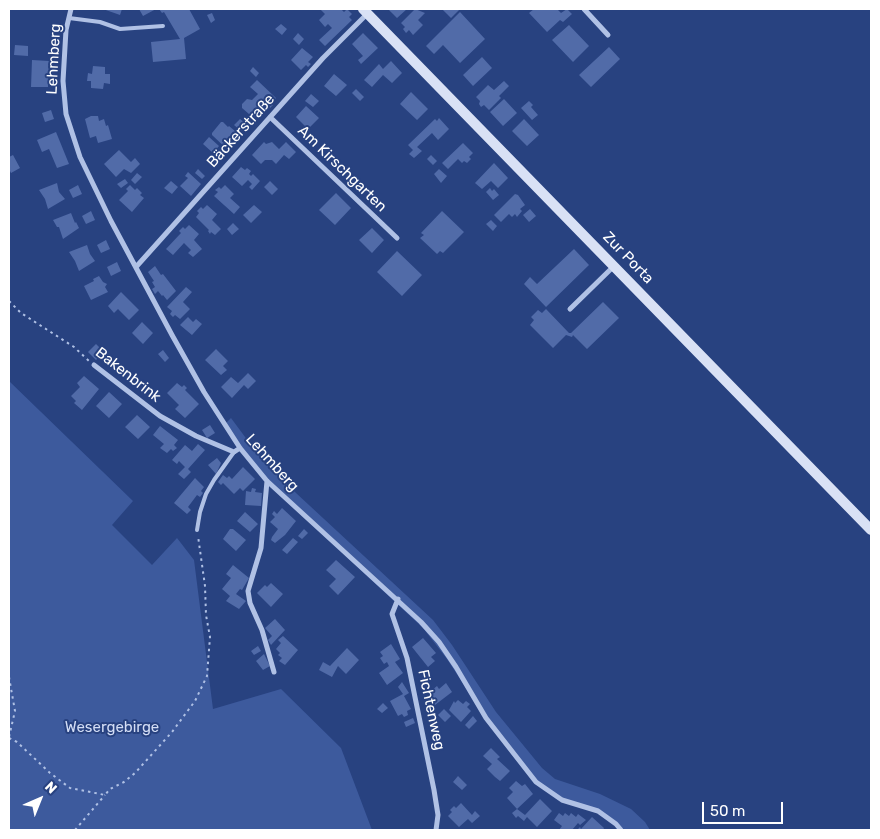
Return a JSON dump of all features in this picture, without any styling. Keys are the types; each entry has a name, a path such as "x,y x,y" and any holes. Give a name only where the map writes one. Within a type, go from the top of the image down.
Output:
{"main road":[{"name":"Zur Porta","path":"365,11 871,530"}],"street":[{"name":"Lehmberg","path":"71,9 62,81 66,114 80,157 136,267 204,392 240,448 267,481 398,598 422,622 439,642 456,667 486,718 536,782 562,800 598,812 616,824 621,830"},
{"path":"584,9 608,35"},
{"name":"Bäckerstraße","path":"136,267 365,11"},
{"name":"Am Kirschgarten","path":"270,117 397,238"},
{"path":"570,309 614,265"},
{"name":"Bakenbrink","path":"94,365 160,416 196,436 234,452"},
{"path":"234,452 240,448"},
{"path":"267,481 261,548 248,591 250,603 262,630 274,672"},
{"name":"Fichtenweg","path":"398,598 392,614 407,658 415,696 434,790 438,816 436,830"}],"lane":[{"path":"69,18 100,22 120,29 163,26"},
{"path":"197,530 206,494 234,452"}],"path":[{"name":"Bakenbrink","path":"9,301 21,313 74,347 94,365"},
{"path":"75,830 110,789 124,782 135,773 160,746 172,732 204,684 209,659 210,637 197,530"},
{"path":"9,678 15,711 9,737 70,788 105,794"}],"green space":[{"name":"Wesergebirge","path":"9,381 133,501 112,525 152,565 177,538 194,560 213,709 281,689 341,748 372,830 9,830"},
{"path":"231,418 248,441 296,493 433,620 452,645 496,712 542,768 555,779 600,794 631,809 645,822 650,830 623,830 598,811 564,802 536,782 485,717 447,659 423,628 275,490 224,425"}],"building":[{"path":"103,9 122,9 120,15"},
{"path":"139,9 156,9 143,16"},
{"path":"159,9 189,9 200,29 184,38 186,59 153,62 151,42 180,39 164,12 162,13"},
{"path":"320,9 341,9 344,12 347,9 352,14 349,17 352,20 325,46 319,40 332,28 328,24 325,27 319,20 325,14"},
{"path":"388,9 407,9 397,18"},
{"path":"415,9 425,13 418,20 423,25 413,35 409,30 406,33 403,29 405,27 401,23"},
{"path":"442,9 460,9 451,18"},
{"path":"534,9 557,9 561,13 567,9 572,14 563,22 560,20 547,32 529,13"},
{"path":"460,12 485,39 460,63 443,45 434,54 426,46"},
{"path":"212,13 215,20 211,23 207,15"},
{"path":"281,24 287,29 282,35 275,29"},
{"path":"569,25 589,46 573,62 552,40"},
{"path":"298,33 304,39 299,45 293,39"},
{"path":"363,33 378,48 361,64 358,60 363,56 352,44"},
{"path":"15,45 28,46 28,56 14,55"},
{"path":"609,47 620,59 591,87 579,75"},
{"path":"302,48 313,57 308,62 311,64 308,67 306,65 301,70 291,60"},
{"path":"482,57 492,68 473,86 463,75"},
{"path":"32,60 49,61 48,87 31,87"},
{"path":"391,61 402,73 392,83 383,75 372,87 364,80 379,64 383,69"},
{"path":"93,66 105,67 105,74 110,74 110,84 104,83 103,89 91,88 91,81 87,81 88,73 92,74"},
{"path":"253,67 259,73 256,77 250,71"},
{"path":"334,74 347,85 336,96 324,86"},
{"path":"257,80 276,98 271,103 273,105 270,108 268,106 256,120 242,108 242,104 247,99 252,100 258,94 250,87"},
{"path":"504,81 509,86 499,96 501,98 489,110 484,105 481,107 480,101 476,97 488,85 494,90"},
{"path":"356,89 364,97 360,101 352,93"},
{"path":"411,92 428,109 417,120 400,104"},
{"path":"311,94 319,101 313,107 305,101"},
{"path":"504,99 517,113 503,126 490,112"},
{"path":"529,101 533,105 531,107 538,115 532,120 521,108"},
{"path":"306,106 319,118 308,129 296,117"},
{"path":"51,110 54,119 45,122 42,113"},
{"path":"91,116 98,116 99,121 104,119 112,139 98,143 96,136 90,138 85,119"},
{"path":"439,118 449,129 438,140 432,133 417,147 422,151 414,158 409,154 413,150 408,145 435,119 437,121"},
{"path":"240,119 247,125 241,131 234,125"},
{"path":"524,119 539,135 527,146 512,131"},
{"path":"221,122 242,137 229,151 212,135"},
{"path":"56,132 69,164 57,168 49,149 42,152 37,140"},
{"path":"209,137 219,146 213,153 203,144"},
{"path":"264,142 266,144 272,142 279,149 286,142 296,152 289,159 284,155 276,164 272,160 265,160 261,164 252,155"},
{"path":"463,143 473,153 469,157 471,159 467,163 464,161 462,163 458,159 448,169 442,163"},
{"path":"119,150 131,162 135,158 140,164 131,173 124,169 116,177 104,164"},
{"path":"13,155 20,168 11,173 9,157"},
{"path":"431,155 437,161 433,165 427,159"},
{"path":"494,163 508,178 498,188 491,181 482,189 475,183"},
{"path":"241,167 245,170 247,168 251,171 249,174 251,176 253,174 260,181 252,190 249,187 252,184 248,180 242,186 232,177"},
{"path":"198,169 205,176 202,179 195,173"},
{"path":"439,169 447,176 441,183 434,174"},
{"path":"188,172 201,184 191,196 180,186 188,178 185,176"},
{"path":"137,173 142,177 135,184 131,180"},
{"path":"125,179 128,183 121,188 117,184"},
{"path":"171,181 178,187 172,194 164,188"},
{"path":"270,181 278,189 272,195 264,187"},
{"path":"57,183 59,192 65,199 48,209 45,199 39,190"},
{"path":"78,185 82,194 73,198 69,190"},
{"path":"130,185 135,190 137,188 142,193 140,195 144,198 132,212 119,200 128,191 126,189"},
{"path":"225,185 234,194 230,198 240,207 234,214 214,196 218,192 215,190 219,187 221,189"},
{"path":"490,188 492,191 494,189 499,195 493,200 486,192"},
{"path":"336,193 351,208 335,225 319,210"},
{"path":"515,194 518,195 525,205 520,209 522,211 517,217 515,214 512,217 509,214 501,222 494,215"},
{"path":"207,205 217,214 212,220 221,229 215,235 211,232 210,234 209,230 196,217 199,213 197,211"},
{"path":"254,205 262,212 251,223 243,215"},
{"path":"530,209 536,216 529,222 523,215"},
{"path":"91,211 95,220 86,224 82,216"},
{"path":"442,211 464,232 443,253 440,251 437,254 420,238 424,235 421,233"},
{"path":"71,213 79,228 63,239 59,227 57,227 53,220"},
{"path":"491,220 497,226 493,231 486,224"},
{"path":"233,223 239,229 232,235 227,229"},
{"path":"189,225 199,234 194,240 202,249 193,257 188,253 191,250 184,243 173,255 166,249 181,233 179,231"},
{"path":"372,228 384,240 372,253 359,240"},
{"path":"106,240 110,249 101,253 97,245"},
{"path":"87,245 95,261 79,271 69,252"},
{"path":"574,249 589,265 546,307 524,284 530,277 537,284"},
{"path":"397,251 422,275 402,296 377,272"},
{"path":"117,262 121,271 111,276 107,267"},
{"path":"155,266 176,291 167,300 158,291 155,294 152,289 155,287 152,282 154,281 148,272"},
{"path":"99,276 107,284 105,287 108,292 91,300 84,286"},
{"path":"186,287 192,292 183,302 190,309 180,319 175,315 173,317 170,314 172,311 167,307"},
{"path":"121,292 139,310 129,320 118,309 114,313 108,306"},
{"path":"603,302 619,318 587,349 573,335 572,337 566,335 553,348 530,325 534,320 531,317 538,310 542,313 546,309 571,333"},
{"path":"188,317 193,322 196,319 202,324 192,335 180,325"},
{"path":"142,322 153,333 143,344 132,333"},
{"path":"96,344 104,352 96,360 88,352"},
{"path":"216,349 228,361 223,366 227,370 221,375 205,360"},
{"path":"163,350 169,358 165,362 158,354"},
{"path":"248,373 256,381 248,389 244,385 232,398 221,387 231,377 238,383"},
{"path":"84,376 99,389 82,410 74,403 76,401 71,396 80,387 77,383"},
{"path":"177,383 182,387 184,385 187,388 185,390 199,404 185,418 175,409 179,405 167,393"},
{"path":"109,392 122,404 109,418 96,406"},
{"path":"137,415 150,427 138,439 125,427"},
{"path":"210,425 215,433 207,438 202,430"},
{"path":"160,426 178,440 174,445 177,448 173,451 171,449 167,453 160,448 164,444 153,435"},
{"path":"198,444 205,450 188,469 191,472 184,479 178,474 185,467 179,461 177,464 172,460 185,445 192,451"},
{"path":"217,458 221,463 216,474 208,465"},
{"path":"243,467 255,479 243,491 240,488 234,494 223,483 221,485 218,482 223,475 227,478 229,476 232,479"},
{"path":"195,478 204,487 201,491 203,493 200,497 197,495 188,507 191,510 187,514 174,503"},
{"path":"252,488 256,489 255,492 262,493 261,506 245,505 246,491 251,492"},
{"path":"282,508 296,521 285,535 275,543 271,540 278,529 270,522 275,517 272,514 274,511 277,514"},
{"path":"245,512 258,524 250,532 237,521"},
{"path":"230,529 233,529 246,540 236,551 223,539"},
{"path":"304,529 308,533 302,539 298,536"},
{"path":"293,538 298,542 287,554 282,550"},
{"path":"336,560 355,577 338,595 329,586 336,579 326,570"},
{"path":"233,565 249,578 242,590 240,589 236,594 246,601 239,609 226,601 230,596 222,589 231,578 226,574"},
{"path":"271,583 283,594 271,607 257,593 265,585 267,587"},
{"path":"275,619 285,630 271,645 268,640 272,636 265,628"},
{"path":"283,636 298,650 285,665 279,661 282,658 278,655 280,653 276,649 281,643 278,640"},
{"path":"423,638 436,653 431,657 435,661 428,667 412,647"},
{"path":"391,644 400,659 395,662 403,673 387,685 379,673 389,666 387,662 384,664 380,658 383,656 380,652"},
{"path":"258,646 261,651 254,655 251,651"},
{"path":"347,648 359,660 346,674 338,666 332,677 319,670 323,662 330,666"},
{"path":"264,654 270,666 263,670 256,661"},
{"path":"402,682 409,693 404,696 411,709 407,711 408,715 404,717 402,714 398,716 390,701 403,694 398,687"},
{"path":"446,683 452,692 431,708 423,696 427,693 425,690 429,688 431,691 437,686 439,689"},
{"path":"458,700 463,704 466,701 470,704 467,707 471,711 461,722 449,710 454,701 455,703"},
{"path":"383,703 388,708 382,713 377,709"},
{"path":"444,709 451,716 445,722 438,715"},
{"path":"473,716 477,721 469,729 465,725"},
{"path":"413,718 415,723 406,727 404,722"},
{"path":"491,748 500,757 497,759 510,771 500,781 487,769 492,764 483,756"},
{"path":"458,776 467,785 462,790 453,782"},
{"path":"516,781 522,786 525,784 533,794 517,809 507,798 513,792 509,788"},
{"path":"540,799 552,811 537,827 527,817 524,821 518,816 516,818 512,813 517,809 525,815"},
{"path":"461,803 472,815 475,811 480,816 472,823 468,819 459,827 448,816 454,806 456,808"},
{"path":"559,813 563,816 565,813 569,816 571,813 576,817 578,814 586,820 580,825 578,823 572,830 559,830 562,826 554,820"},
{"path":"592,817 604,828 603,830 577,830 580,827 581,829"}]}
